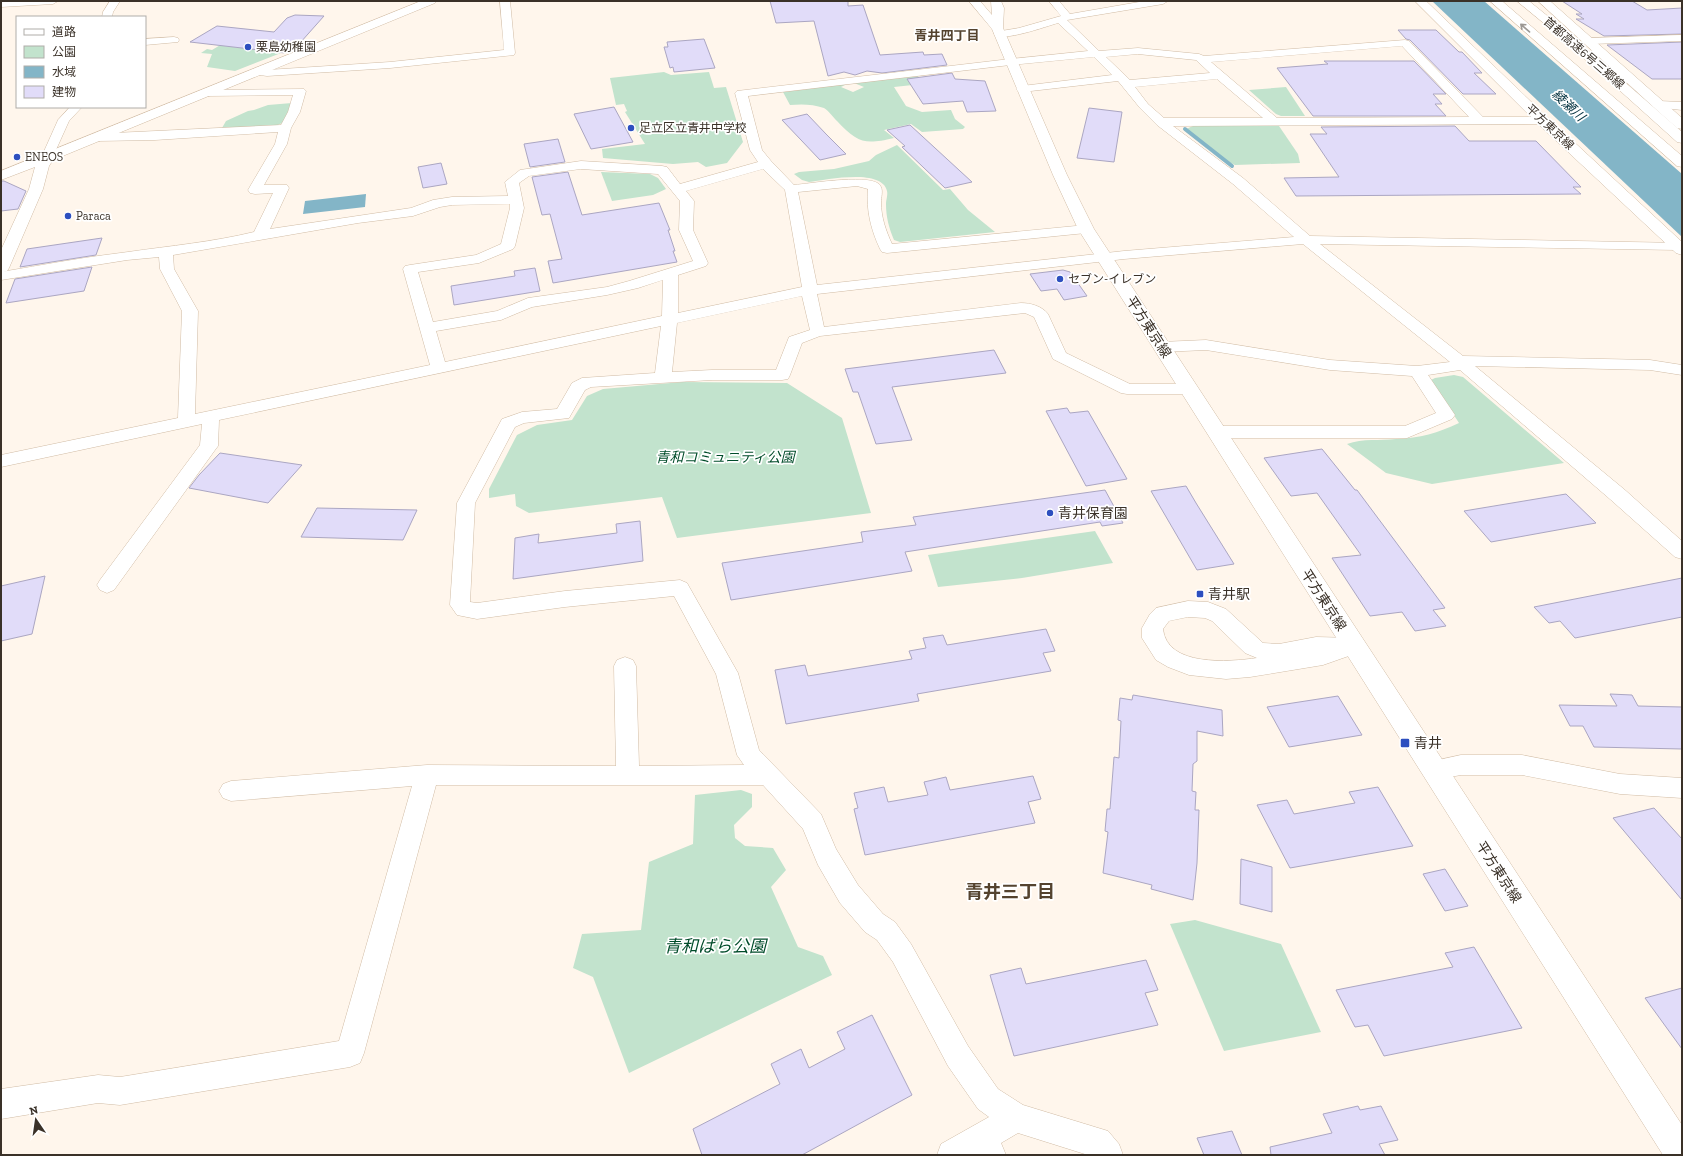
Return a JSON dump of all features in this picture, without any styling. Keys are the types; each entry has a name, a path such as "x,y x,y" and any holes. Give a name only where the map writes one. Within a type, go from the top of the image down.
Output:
{"main road":[{"path":"1,176 431,1"},
{"name":"平方東京線","path":"974,1 998,31 1010,62 1072,203 1103,257 1682,1155"},
{"name":"平方東京線","path":"996,1 998,8 998,31"},
{"name":"平方東京線","path":"1420,1 1542,120 1680,248"},
{"path":"1494,1 1682,163"},
{"path":"1510,1 1682,154"},
{"name":"首都高速6号三郷線","path":"1522,1 1562,33 1682,139"},
{"name":"首都高速6号三郷線","path":"1522,1 1682,139"},
{"path":"1529,1 1562,33"},
{"path":"1543,1 1590,41 1630,81 1682,125"},
{"path":"1,268 36,189 42,166 47,158"}],"street":[{"path":"1,4 53,1"},
{"path":"107,16 115,1"},
{"path":"256,72 268,73 390,65 510,53 505,1"},
{"path":"1054,1 1065,19 1096,54 1099,55 1124,81 1144,106 1161,122 1238,181 1306,240 1461,363 1618,494 1682,552"},
{"path":"998,31 1020,31 1065,19 1163,1"},
{"path":"1590,41 1682,38"},
{"path":"146,42 174,40"},
{"path":"1201,59 1405,43 1479,120"},
{"path":"818,332 809,298 810,284 791,189 766,164 756,150 741,93 1010,62 1096,54 1138,52 1199,57 1274,121"},
{"path":"1022,89 1220,75"},
{"path":"206,93 300,91 294,112 285,128 281,144 255,190 282,188 260,235"},
{"path":"1658,105 1682,106"},
{"path":"47,158 64,120 75,108"},
{"path":"1161,122 1542,120"},
{"path":"97,137 154,136 285,128"},
{"path":"677,189 766,164"},
{"path":"428,328 502,315 528,303 607,291 671,274 701,263 686,230 687,201 662,170 581,165 525,173 512,182 517,208 508,246 478,259 410,269 439,369"},
{"path":"791,189 840,186 857,182 868,183 875,187 873,201 876,216 887,249 1086,229"},
{"path":"1,276 127,256 166,252 231,242 260,235 358,219 413,212 438,203 452,201 516,200"},
{"path":"1,461 810,290 1103,257 1306,240 1680,248"},
{"path":"166,252 167,269 190,311 186,421"},
{"path":"663,377 670,320 671,274"},
{"path":"1108,1155 1097,1142 1016,1118 988,1099 958,1056 902,953 886,931 874,923 849,894 827,857 812,822 749,755 727,673 680,588 565,599 477,611 464,609 460,605 466,503 508,423 522,418 563,414 578,387 588,382 712,374 782,376 795,340 818,332 1028,308 1040,314 1059,356 1127,389 1188,389"},
{"path":"1161,346 1206,344 1330,365 1417,371 1461,363 1650,365 1682,370"},
{"path":"1216,432 1407,432 1446,415 1417,371"},
{"path":"107,585 209,446 211,416"},
{"path":"1200,608 1219,615 1252,647 1260,651 1279,652 1316,645 1354,646 1323,657 1237,670 1205,669 1176,661 1164,654 1153,638 1152,628 1163,614 1200,608"},
{"path":"625,666 628,776"},
{"path":"1433,770 1461,765 1522,765 1620,784 1682,788"},
{"path":"231,791 427,775 767,775"},
{"path":"1,1104 98,1089 120,1091 350,1053 427,775"},
{"path":"952,1155 987,1146 1016,1118"}],"green space":[{"path":"232,38 279,43 265,51 281,53 235,71 207,67 212,54 201,53 207,49 212,50"},
{"path":"664,72 671,75 709,72 714,88 726,87 743,142 727,163 706,167 698,162 673,164 603,158 602,149 645,144 625,112 627,111 624,104 616,105 610,78"},
{"path":"918,76 922,84 894,87 906,106 922,112 951,110 955,119 965,127 963,129 922,132 911,124 884,130 894,138 875,141 862,140 851,134 824,108 798,104 790,105 783,92 847,84 841,87 853,92 864,87 854,83"},
{"path":"1286,87 1305,116 1281,116 1276,114 1249,90"},
{"path":"292,103 284,122 276,126 222,128 226,121 248,111 268,105"},
{"path":"1193,126 1279,126 1298,154 1300,163 1235,165 1225,160 1186,129"},
{"path":"897,145 943,190 950,189 968,210 995,232 900,242 894,240 889,227 886,209 887,191 883,184 875,180 852,177 809,182 802,180 794,174 799,172 834,169 869,161 876,155"},
{"path":"601,172 650,174 658,178 666,189 653,195 612,201"},
{"path":"1454,375 1463,377 1564,463 1432,484 1386,473 1347,444 1365,440 1390,440 1421,436 1444,430 1459,423 1431,380"},
{"name":"青和コミュニティ公園","path":"682,382 787,383 842,418 871,513 677,538 662,497 529,513 516,506 515,494 489,498 489,489 517,435 537,425 572,420 587,396 603,389"},
{"path":"1095,531 1113,563 1022,578 938,587 928,555"},
{"name":"青和ばら公園","path":"741,790 752,794 752,807 734,825 735,838 745,846 773,848 786,870 771,887 798,947 823,956 832,975 629,1073 593,977 573,968 582,934 641,930 649,862 693,844 695,795"},
{"path":"1195,920 1281,944 1321,1032 1224,1051 1170,924"}],"water":[{"name":"綾瀬川","path":"1432,1 1484,1 1682,174 1682,237"},
{"path":"366,194 365,207 303,214 305,201"}],"building":[{"path":"770,1 848,1 848,6 863,5 880,55 923,52 924,55 942,54 947,65 882,73 867,71 855,75 844,72 828,76 814,21 776,23"},
{"path":"1562,1 1632,1 1647,10 1682,8 1682,34 1604,36 1576,19 1584,19 1576,14 1582,14"},
{"path":"295,15 324,16 300,43 285,53 190,42 217,26 274,32 287,18"},
{"path":"1398,30 1436,30 1459,52 1462,52 1482,73 1474,73 1496,94 1463,94 1410,40 1406,39"},
{"path":"704,39 715,68 674,72 673,67 670,68 664,47 668,47 667,42"},
{"path":"1682,42 1682,79 1652,79 1607,45"},
{"path":"1324,61 1414,61 1446,94 1433,94 1442,104 1435,104 1446,116 1313,116 1277,68 1328,64"},
{"path":"952,73 955,79 985,81 996,111 967,112 963,101 923,104 907,79"},
{"path":"614,107 633,142 591,149 574,114"},
{"path":"1089,108 1122,112 1114,162 1077,158"},
{"path":"807,114 846,154 820,160 782,120"},
{"path":"910,125 972,182 945,188 902,147 905,146 887,130"},
{"path":"1455,126 1469,141 1536,141 1581,187 1573,187 1581,194 1296,196 1284,178 1339,177 1310,134 1327,134 1321,127"},
{"path":"558,139 565,162 530,167 524,144"},
{"path":"441,163 447,184 423,188 418,167"},
{"path":"568,172 582,215 659,203 670,230 668,230 677,262 553,283 548,261 562,259 550,214 542,215 532,177"},
{"path":"1,181 26,191 18,209 1,211"},
{"path":"102,238 96,255 20,267 27,249"},
{"path":"92,267 84,291 6,303 15,279"},
{"path":"535,268 540,291 454,305 451,286 515,276 514,271"},
{"path":"1063,270 1070,272 1087,296 1064,300 1057,289 1041,291 1030,274"},
{"path":"994,350 1006,373 892,387 912,440 876,444 858,392 853,392 845,369"},
{"path":"1067,408 1070,413 1088,411 1127,479 1086,486 1046,411"},
{"path":"1322,449 1355,490 1357,490 1445,608 1433,610 1446,626 1415,631 1402,612 1370,616 1332,558 1361,555 1317,493 1291,496 1264,458"},
{"path":"220,453 302,465 268,503 189,488"},
{"path":"1186,486 1234,564 1197,570 1151,491"},
{"path":"1105,490 1123,523 1102,526 1100,522 905,552 912,571 731,600 722,563 863,542 861,532 916,525 913,517"},
{"path":"1566,494 1596,523 1491,542 1464,511"},
{"path":"317,508 417,510 403,540 301,537"},
{"path":"640,521 643,561 513,579 515,538 539,534 538,543 617,533 616,524"},
{"path":"45,576 32,634 1,641 1,586"},
{"path":"1682,578 1682,617 1575,638 1560,621 1549,623 1534,607"},
{"path":"1046,629 1055,651 1043,653 1051,671 917,694 919,701 786,724 775,670 805,665 808,676 912,659 909,651 926,648 923,638 943,635 947,645"},
{"path":"1610,694 1632,695 1638,706 1682,707 1682,749 1594,747 1583,726 1570,726 1559,705 1617,706"},
{"path":"1133,695 1222,710 1223,736 1197,731 1197,761 1193,764 1192,791 1196,792 1195,810 1199,810 1197,863 1193,900 1151,889 1152,885 1103,873 1108,832 1105,831 1107,809 1110,809 1114,757 1119,758 1121,721 1118,720 1120,698 1132,700"},
{"path":"1338,696 1362,735 1289,747 1267,707"},
{"path":"1033,776 1041,799 1028,802 1035,823 865,855 854,809 858,808 854,793 884,787 888,802 928,795 924,782 946,777 950,790"},
{"path":"1378,787 1413,846 1290,868 1257,805 1287,800 1294,814 1355,803 1349,792"},
{"path":"1654,808 1682,839 1682,900 1613,818"},
{"path":"1241,859 1272,867 1272,912 1240,904"},
{"path":"1445,869 1468,906 1445,911 1423,874"},
{"path":"1474,947 1522,1028 1384,1056 1368,1025 1355,1027 1336,990 1453,967 1445,953"},
{"path":"1146,960 1158,990 1145,993 1158,1025 1014,1056 990,975 1021,968 1026,984"},
{"path":"1682,988 1682,1049 1645,998"},
{"path":"872,1015 912,1095 802,1155 702,1155 693,1129 780,1084 771,1064 801,1049 809,1068 845,1049 837,1032"},
{"path":"1358,1106 1360,1110 1381,1106 1398,1140 1379,1144 1385,1155 1271,1155 1270,1147 1332,1133 1323,1114"},
{"path":"1232,1131 1242,1155 1204,1155 1197,1138"}],"waterway":[{"path":"1185,129 1232,166"}],"place":[{"name":"栗島幼稚園","path":"248,47"},
{"name":"足立区立青井中学校","path":"631,128"},
{"name":"ENEOS","path":"17,157"},
{"name":"Paraca","path":"68,216"},
{"name":"セブン-イレブン","path":"1060,279"},
{"name":"青井保育園","path":"1050,513"},
{"name":"青井駅","path":"1200,594"},
{"name":"青井","path":"1405,743"}],"district":[{"name":"青井四丁目","path":"947,35"},
{"name":"青井三丁目","path":"1010,892"}]}
